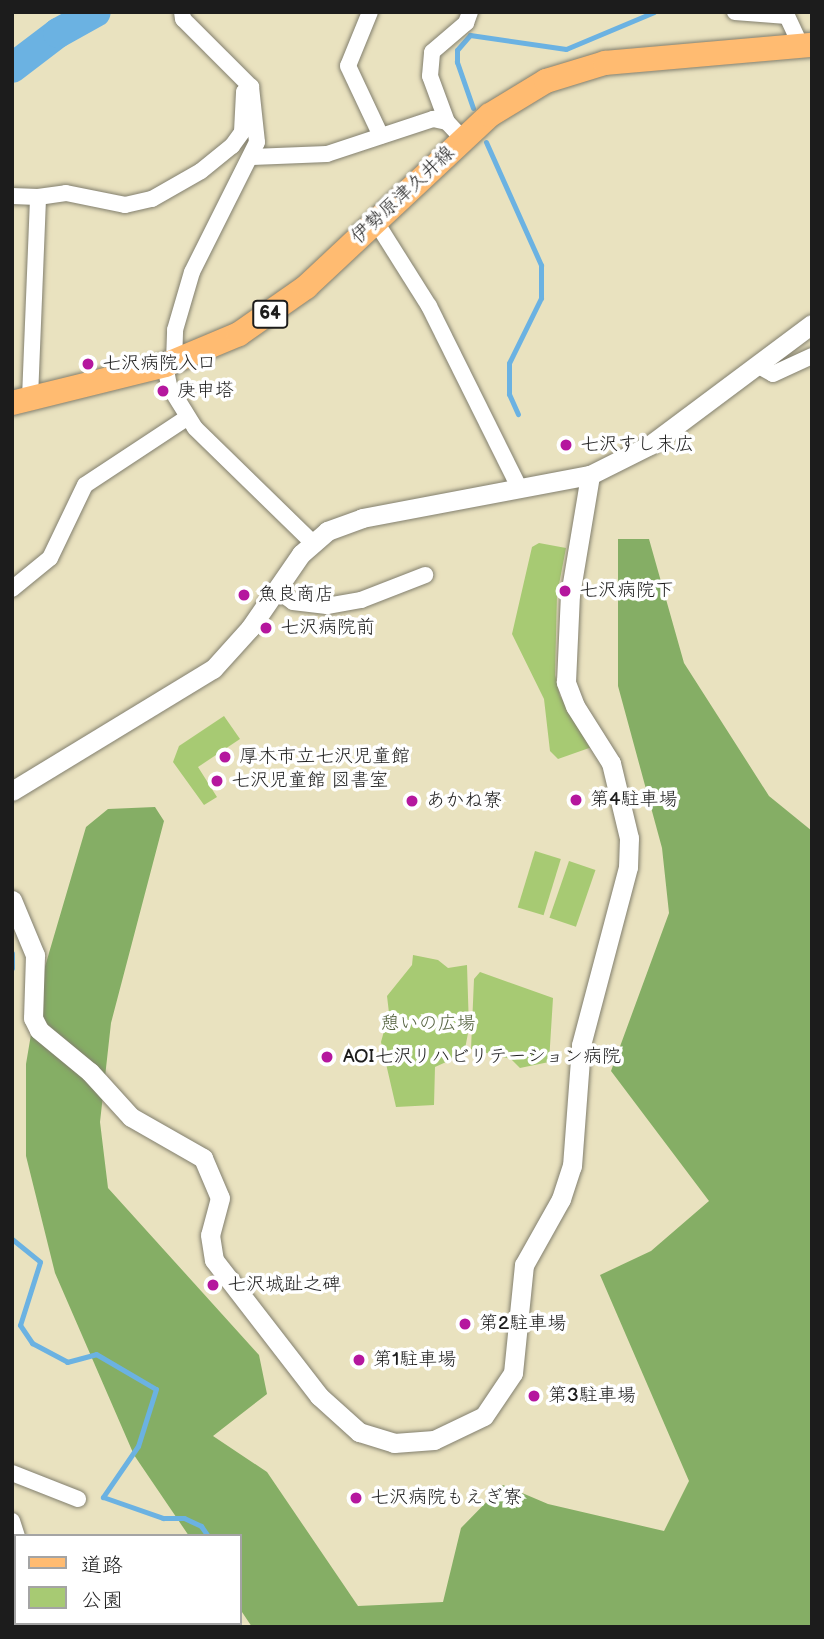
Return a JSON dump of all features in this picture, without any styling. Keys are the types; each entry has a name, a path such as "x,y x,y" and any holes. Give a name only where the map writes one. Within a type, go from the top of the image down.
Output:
{"main road":[{"name":"伊勢原津久井線","path":"21,401 170,363 214,347 265,318 376,222 455,130 580,69 806,44"}],"street":[{"path":"181,12 183,19 251,87 257,124 252,157 226,196 192,272 175,330 169,386 188,417 312,542"},
{"path":"370,12 348,66 381,136"},
{"path":"455,130 430,76 432,52 466,23 470,12"},
{"path":"735,12 787,16 806,44"},
{"path":"12,196 37,197 66,193 125,205 152,199 201,172 232,146 242,132 244,92 251,87"},
{"path":"252,157 327,154 433,119 455,130"},
{"path":"21,401 37,197"},
{"path":"376,222 429,306 520,489"},
{"path":"12,791 213,669 250,628 312,542 362,518 590,475 650,445 812,324"},
{"path":"757,365 773,374 812,356"},
{"path":"12,589 50,558 85,485 188,417"},
{"path":"12,900 35,955 33,1017 39,1030 90,1072 131,1117 203,1158 220,1198 210,1235 214,1260 319,1396 359,1432 394,1443 434,1440 484,1416 513,1373 524,1265 561,1199 572,1166 580,1045 628,867 629,838 611,763 575,706 566,682 570,595 590,475"},
{"path":"276,590 293,602 327,606 361,600 425,575"},
{"path":"12,1473 78,1499"}],"green space":[{"path":"618,539 649,539 684,663 769,796 812,831 812,1627 252,1627 242,1612 242,1534 188,1534 134,1455 55,1273 26,1156 26,1064 39,987 86,827 108,809 155,807 164,821 111,1023 100,1122 108,1188 259,1355 267,1394 213,1436 267,1472 358,1606 443,1602 461,1528 503,1485 548,1504 664,1531 689,1481 600,1275 651,1251 709,1201 611,1071 669,913 662,848 618,686"},
{"path":"539,543 566,548 557,595 555,675 560,696 592,747 558,759 550,751 544,699 512,634 532,547"},
{"path":"224,716 240,739 198,767 217,797 204,805 173,762 179,746"},
{"path":"535,851 561,859 544,915 518,907"},
{"path":"569,861 595,870 576,927 549,918"},
{"name":"憩いの広場","path":"413,955 438,960 448,968 467,965 469,1028 464,1054 435,1067 434,1105 396,1107 381,1042 389,1013 387,996 412,965"},
{"path":"480,972 553,998 549,1062 520,1068 511,1059 471,1049 474,979"}],"waterway":[{"path":"12,68 58,33 96,12"},
{"path":"473,108 457,62 457,50 470,35 566,49 654,12"},
{"path":"486,142 541,265 541,298 509,363 509,394 518,414"},
{"path":"12,953 12,968"},
{"path":"12,1239 40,1262 20,1325 32,1343 67,1362 96,1354 156,1389 138,1446 103,1497 163,1518 184,1518 201,1526 207,1534"}],"place":[{"name":"七沢病院入口","path":"88,364"},
{"name":"庚申塔","path":"163,391"},
{"name":"七沢すし末広","path":"566,445"},
{"name":"七沢病院下","path":"565,591"},
{"name":"魚良商店","path":"244,595"},
{"name":"七沢病院前","path":"266,628"},
{"name":"厚木市立七沢児童館","path":"225,757"},
{"name":"七沢児童館 図書室","path":"217,781"},
{"name":"第4駐車場","path":"576,800"},
{"name":"あかね寮","path":"412,801"},
{"name":"AOI七沢リハビリテーション病院","path":"327,1057"},
{"name":"七沢城趾之碑","path":"213,1285"},
{"name":"第2駐車場","path":"465,1324"},
{"name":"第1駐車場","path":"359,1360"},
{"name":"第3駐車場","path":"534,1396"},
{"name":"七沢病院もえぎ寮","path":"356,1498"}]}
